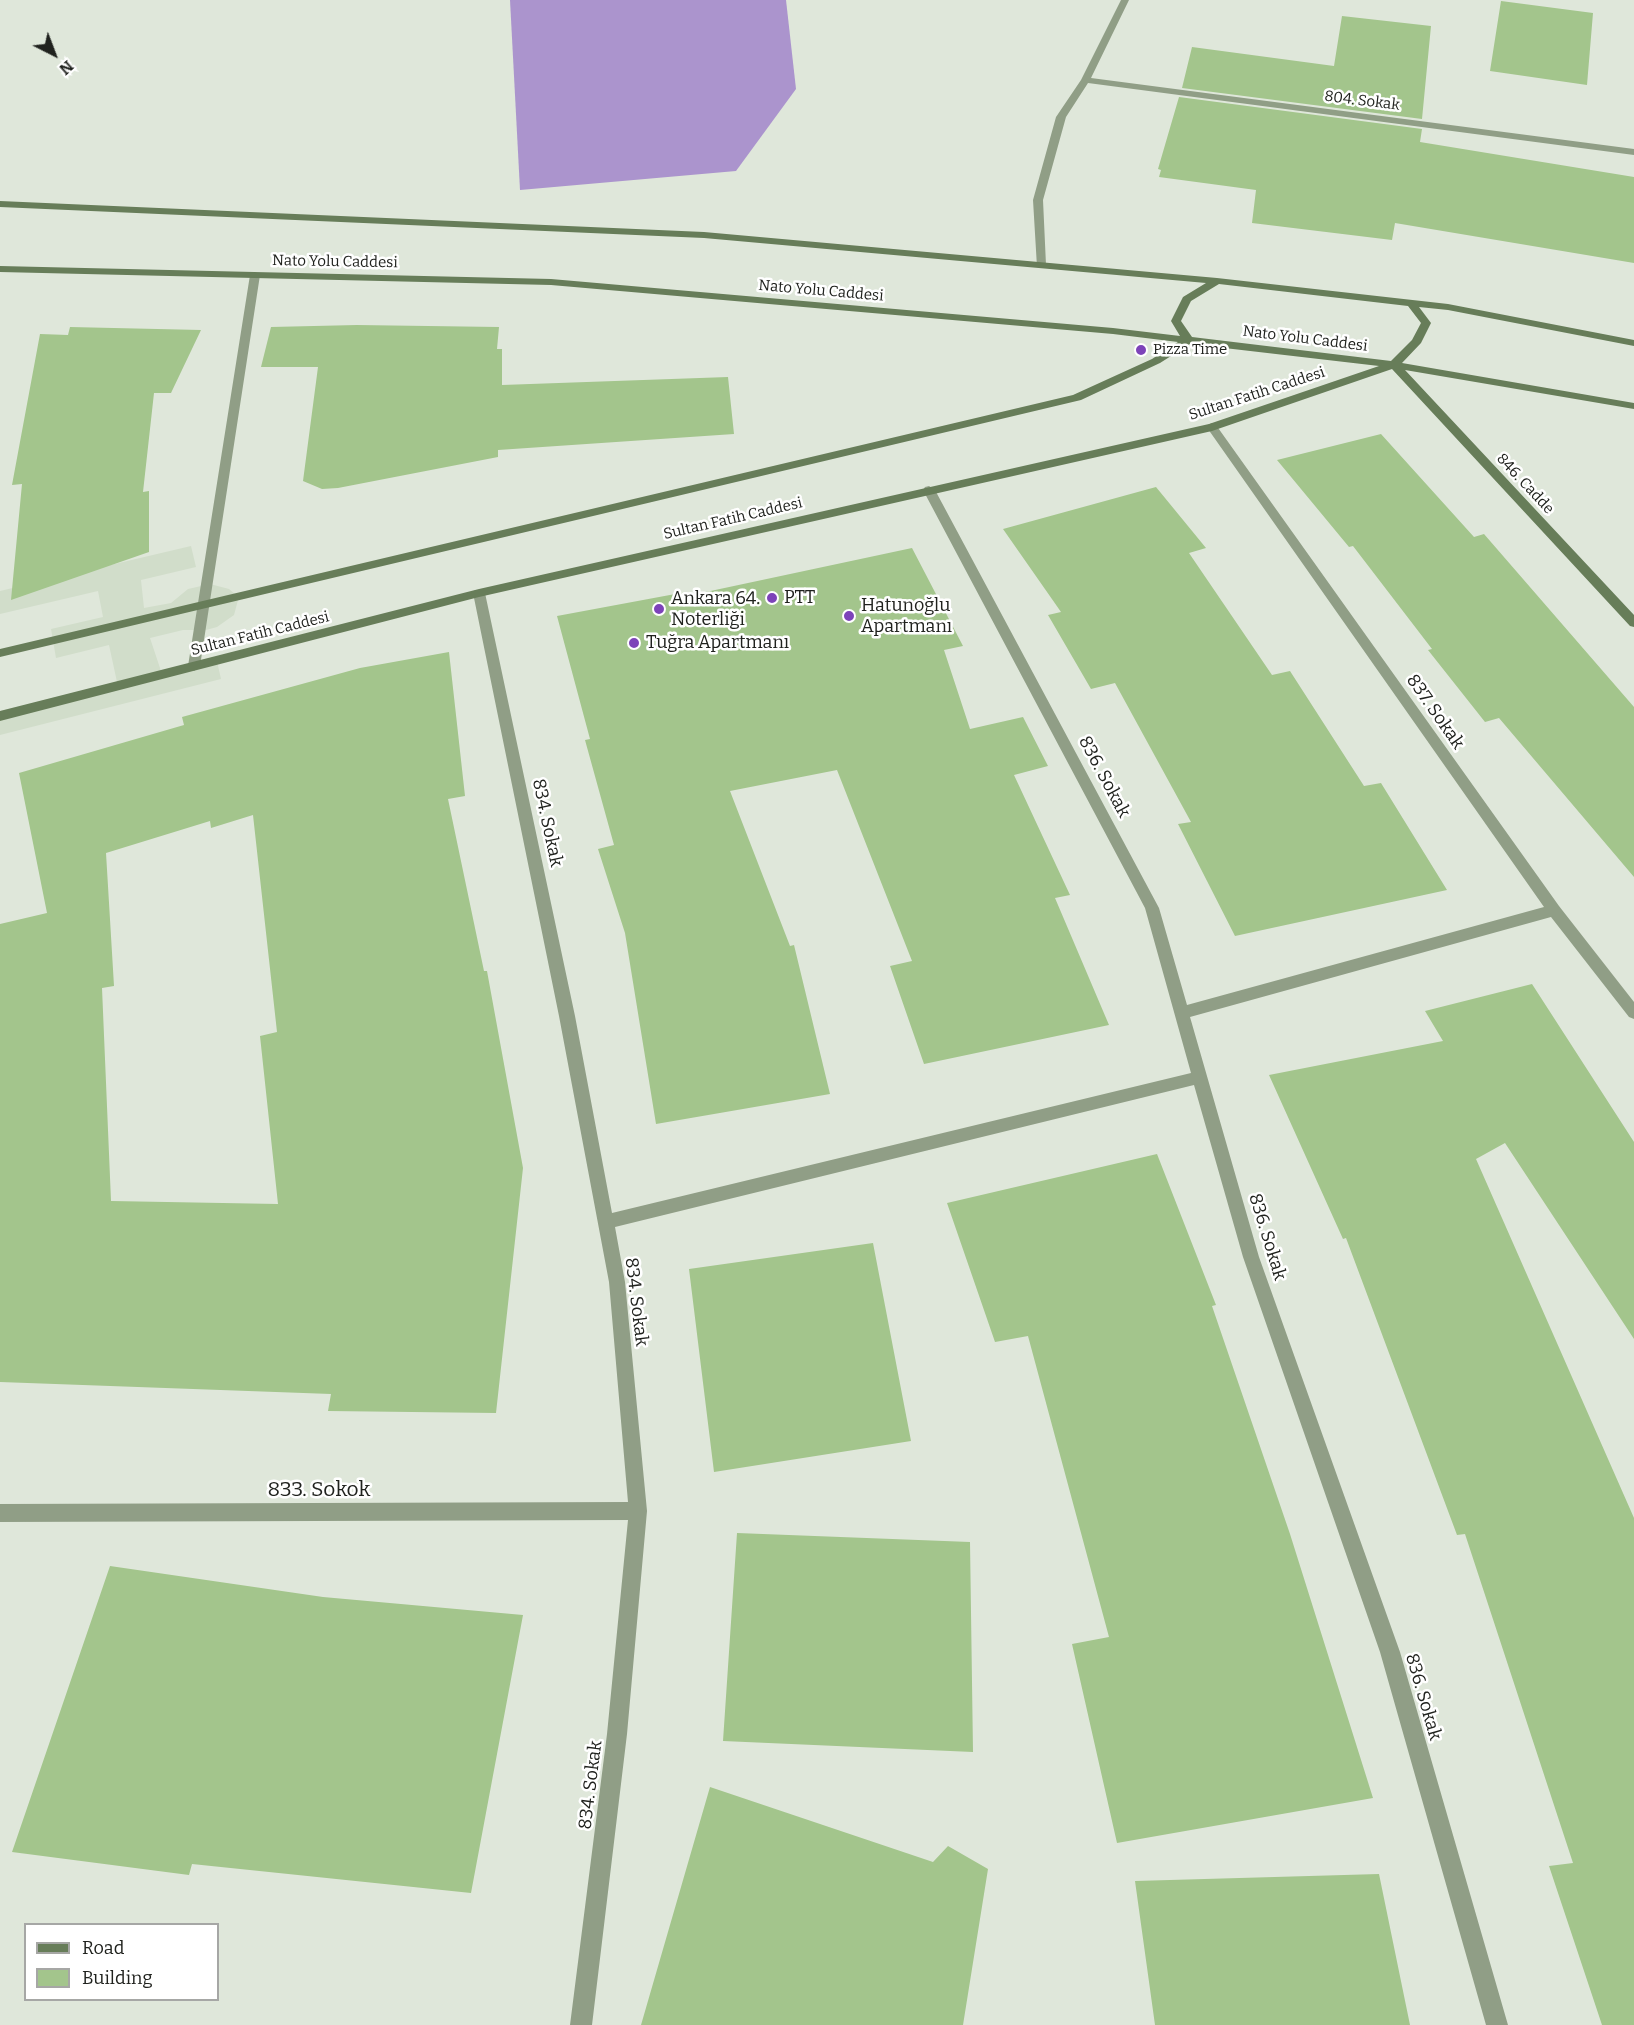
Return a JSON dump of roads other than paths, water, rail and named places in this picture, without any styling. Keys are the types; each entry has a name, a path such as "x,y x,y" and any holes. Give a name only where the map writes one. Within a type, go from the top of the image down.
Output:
{"main road":[{"path":"0,204 704,235 1217,280 1448,307 1634,343"},
{"name":"Nato Yolu Caddesi","path":"0,269 551,282 1113,330 1394,365 1634,406"},
{"path":"0,653 1077,398 1156,361 1188,340 1176,321 1187,299 1217,280"},
{"name":"Sultan Fatih Caddesi","path":"0,716 479,593 1212,427 1394,365 1417,341 1426,323 1411,303"},
{"name":"846. Cadde","path":"1394,365 1634,623"}],"street":[{"path":"1041,265 1038,200 1061,117 1086,80 1125,0"},
{"name":"804. Sokak","path":"1086,80 1634,152"},
{"path":"194,666 255,275"},
{"name":"837. Sokak","path":"1212,427 1554,910 1634,1013"},
{"name":"836. Sokak","path":"929,490 1152,908 1251,1257 1390,1652 1497,2025"},
{"name":"834. Sokak","path":"479,593 564,1004 616,1282 638,1511 617,1734 581,2025"},
{"path":"1182,1013 1554,910"},
{"path":"605,1222 1200,1077"},
{"name":"833. Sokok","path":"0,1513 638,1511"}],"place":[{"name":"Pizza Time","path":"1141,350"},
{"name":"PTT","path":"772,598"},
{"name":"Ankara 64. Noterliği","path":"659,609"},
{"name":"Hatunoğlu Apartmanı","path":"849,616"},
{"name":"Tuğra Apartmanı","path":"634,643"}]}
